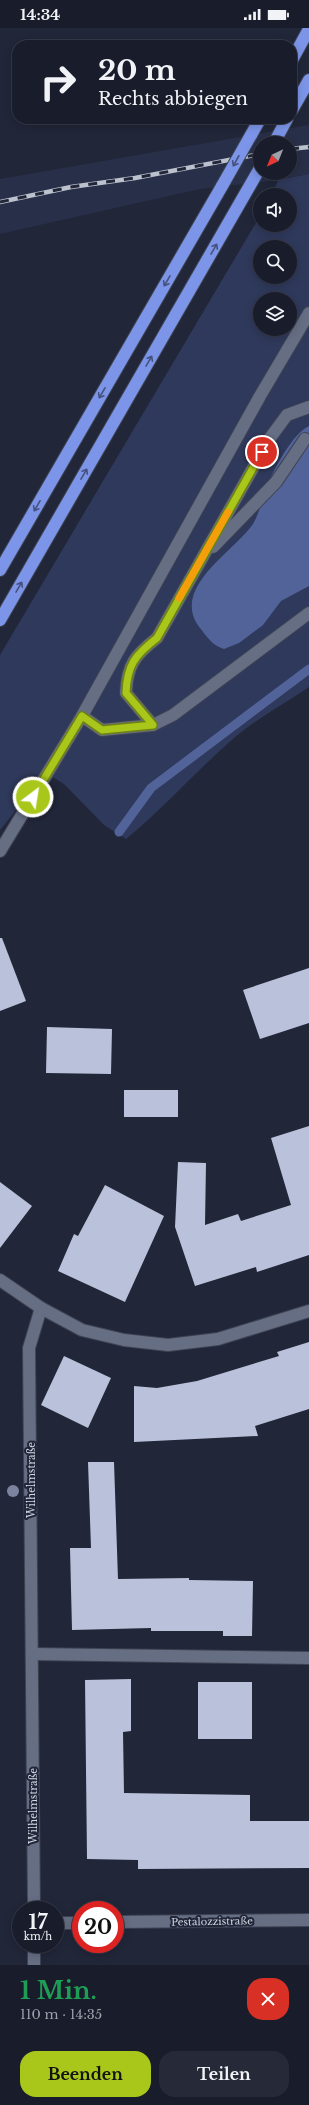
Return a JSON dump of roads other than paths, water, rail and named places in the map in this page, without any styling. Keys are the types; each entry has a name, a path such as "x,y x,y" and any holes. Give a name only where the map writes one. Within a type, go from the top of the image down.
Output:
{"highway":[{"path":"297,51 309,29"},
{"path":"297,101 309,80"},
{"path":"0,570 257,124"},
{"path":"278,136 284,124"},
{"path":"0,620 254,180"}],"street":[{"path":"0,851 82,716 260,396 309,313"},
{"path":"153,725 126,693 126,675 140,651 157,638 270,438 287,415 309,408"},
{"path":"200,561 276,482 305,439"},
{"path":"82,716 102,730 153,725 173,715 309,613"},
{"path":"0,1280 41,1308 82,1330 124,1340 168,1345 218,1339 309,1311"},
{"name":"Wilhelmstraße","path":"34,1901 30,1348 41,1308"},
{"path":"32,1654 309,1658"},
{"name":"Pestalozzistraße","path":"124,1922 309,1920"},
{"path":"34,1953 34,1965"}],"waterway":[{"path":"119,832 151,788 309,669"}],"railway":[{"path":"297,148 309,147"},
{"path":"0,202 71,187 135,178 253,155"}]}
